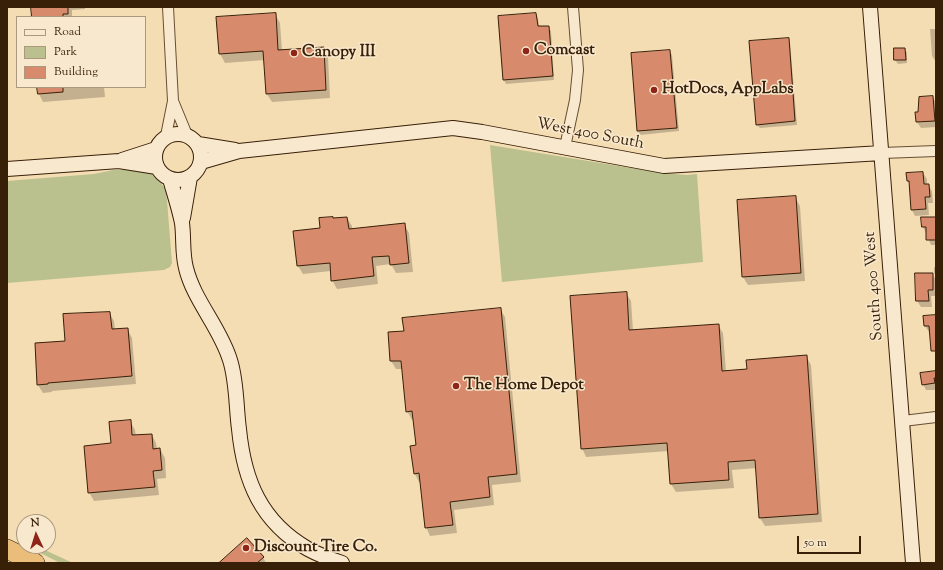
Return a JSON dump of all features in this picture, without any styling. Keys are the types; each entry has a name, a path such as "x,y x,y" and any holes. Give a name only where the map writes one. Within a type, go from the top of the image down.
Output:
{"highway":[{"path":"7,549 35,563"}],"street":[{"path":"166,136 173,101 168,7"},
{"path":"564,147 575,100 578,70 573,7"},
{"name":"South 400 West","path":"870,7 913,563"},
{"path":"173,101 187,135"},
{"name":"West 400 South","path":"202,162 239,151 454,128 664,166 936,151"},
{"path":"187,135 179,133 166,136 160,142 156,149 155,157 157,167 162,174 170,179 178,180 190,177 197,172 202,162 202,154 198,144"},
{"name":"West 400 South","path":"187,135 193,138 198,144 239,151"},
{"path":"119,161 156,149"},
{"path":"7,169 119,161 157,167"},
{"path":"182,223 190,177"},
{"path":"170,179 182,223 186,267 194,289 218,332 230,360 234,374 242,454 245,470 251,486 266,512 284,531 308,548 342,563"},
{"path":"902,421 936,417"}],"green space":[{"path":"490,145 662,173 687,175 697,174 703,262 502,282"},
{"path":"134,169 151,172 165,188 172,263 170,267 164,270 7,283 7,181 94,174 113,170"},
{"path":"43,554 53,554 73,563 60,563"}],"building":[{"path":"31,7 68,7 68,14 63,14 63,16 32,16"},
{"name":"Canopy III","path":"276,13 278,50 324,47 326,90 266,94 263,51 219,54 216,17"},
{"name":"Comcast","path":"536,13 538,26 549,26 553,76 503,80 498,16"},
{"path":"789,38 795,121 756,125 749,41"},
{"path":"894,48 905,48 906,60 894,60"},
{"name":"HotDocs, AppLabs","path":"670,50 677,128 637,131 631,53"},
{"path":"37,88 63,88 63,92 38,94"},
{"path":"933,96 935,121 916,122 915,112 918,112 919,97"},
{"path":"923,172 924,184 929,184 930,197 925,197 926,209 911,210 909,181 907,181 906,173"},
{"path":"796,196 801,273 742,277 737,200"},
{"path":"347,217 349,229 405,223 409,263 390,265 389,256 372,257 374,276 331,281 330,263 297,266 293,231 320,228 319,218"},
{"path":"921,217 936,217 936,240 926,240 926,227 922,227"},
{"path":"915,273 933,273 933,290 928,290 929,301 916,301"},
{"path":"627,292 629,330 719,324 722,371 747,369 746,360 807,355 818,514 759,518 755,460 728,462 729,480 670,484 667,443 581,449 570,296"},
{"name":"The Home Depot","path":"501,308 517,474 488,477 490,497 450,502 453,525 425,528 419,473 414,474 410,446 416,445 412,411 406,412 401,361 390,361 388,332 404,331 402,318"},
{"path":"110,312 112,329 128,328 132,376 37,385 35,343 65,341 63,314"},
{"path":"936,315 936,351 931,351 929,326 924,326 923,316"},
{"path":"936,371 936,378 934,378 935,383 922,385 920,373"},
{"path":"131,420 132,435 152,434 153,449 160,448 162,470 153,471 155,487 88,493 84,446 111,443 109,422"},
{"name":"Discount Tire Co.","path":"247,538 264,557 257,563 219,563"}],"place":[{"name":"Comcast","path":"526,51"},
{"name":"Canopy III","path":"294,53"},
{"name":"HotDocs, AppLabs","path":"654,90"},
{"name":"The Home Depot","path":"456,386"},
{"name":"Discount Tire Co.","path":"246,548"}]}
